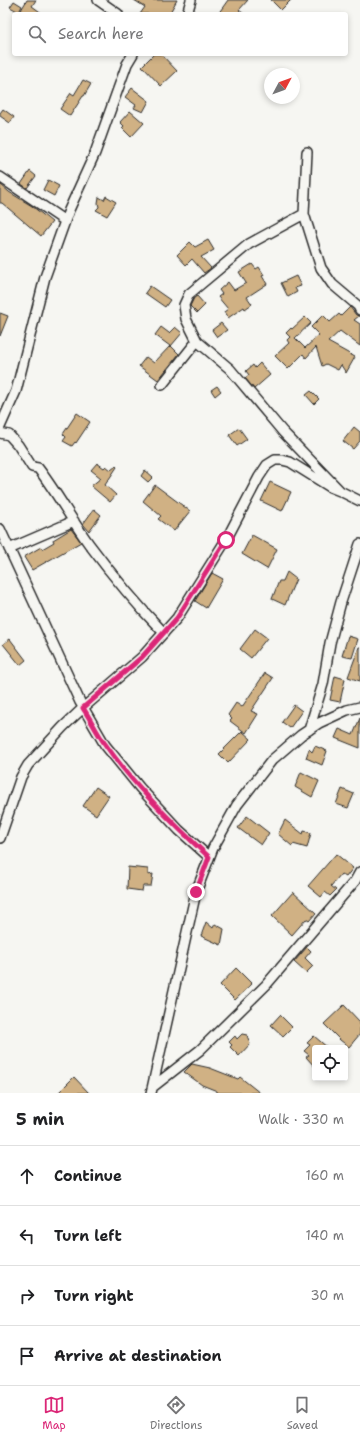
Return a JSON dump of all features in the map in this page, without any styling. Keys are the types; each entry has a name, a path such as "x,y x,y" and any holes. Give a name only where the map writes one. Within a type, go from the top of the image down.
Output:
{"street":[{"path":"98,0 115,12"},
{"path":"188,12 191,0"},
{"path":"0,427 16,391 45,277 65,221 94,153 127,64 132,56"},
{"path":"307,152 304,214 321,268 332,284 358,306 360,310"},
{"path":"0,177 65,221"},
{"path":"304,214 249,244 189,294 184,305 186,319 197,341 230,369 283,432 340,491"},
{"path":"162,385 197,341"},
{"path":"0,433 9,435 18,445 32,468 38,468 89,543 132,599 164,633"},
{"path":"0,838 21,777 28,764 83,708 142,657 177,618 226,540 259,477 267,465 275,460 290,462 330,487 360,501"},
{"path":"9,548 74,521"},
{"path":"0,529 83,708 105,745 140,788 179,830 209,857"},
{"path":"309,730 323,684 330,643 341,602 360,544"},
{"path":"153,1090 196,892 213,848 237,805 272,760 319,723 347,710 360,707"},
{"path":"153,1090 200,1050 266,985 350,887 360,872"}],"building":[{"path":"27,0 36,0 32,6 40,12 24,12 21,10"},
{"path":"134,0 177,0 170,12 141,12 145,7"},
{"path":"228,0 248,0 239,10 242,12 219,12"},
{"path":"271,0 291,0 281,10"},
{"path":"14,1 22,6 19,12 10,7"},
{"path":"152,56 163,56 177,71 161,86 142,66"},
{"path":"83,80 91,84 70,116 60,109 71,93 74,95"},
{"path":"132,88 149,101 143,112 134,108 136,105 125,97"},
{"path":"3,109 14,117 10,123 0,116"},
{"path":"130,111 144,123 131,137 122,128 124,126 120,122"},
{"path":"30,171 36,176 27,188 21,184"},
{"path":"48,180 59,186 54,196 43,190"},
{"path":"0,184 52,222 41,236 2,203 0,203"},
{"path":"106,196 116,202 107,216 96,210 99,207 99,197 104,200"},
{"path":"208,240 214,250 201,257 211,268 204,273 192,259 186,265 177,255 190,242 195,247"},
{"path":"252,264 256,269 259,267 267,284 247,297 252,304 245,309 244,307 228,318 224,312 228,309 218,297 222,294 219,290 228,282 234,290 246,283 239,272"},
{"path":"296,276 301,286 295,288 297,292 288,297 281,283"},
{"path":"150,286 170,300 165,307 145,293"},
{"path":"197,296 205,305 197,313 190,306 194,298"},
{"path":"350,307 356,315 359,316 354,320 360,324 360,346 340,331 328,342 355,357 346,373 341,365 338,370 326,364 322,366 316,347 306,358 303,354 288,369 275,356 289,343 287,340 290,337 286,333 305,317 311,323 295,338 305,348 319,335 311,327 323,315 330,322 339,314 341,316"},
{"path":"0,313 8,316 0,336"},
{"path":"221,323 227,330 217,337 212,330"},
{"path":"161,327 169,333 175,327 182,333 171,346 179,354 158,380 139,366 146,357 154,363 170,346 155,335"},
{"path":"260,363 270,375 254,389 245,378 249,375 246,371 253,365 255,368"},
{"path":"217,386 221,391 215,396 211,390"},
{"path":"311,391 319,399 314,404 306,395"},
{"path":"77,413 90,422 76,443 75,442 72,446 63,441 66,437 63,434"},
{"path":"354,427 360,432 360,441 353,449 343,441"},
{"path":"239,428 247,439 237,446 229,435"},
{"path":"97,463 104,468 106,466 111,470 116,466 117,467 105,485 116,495 110,502 91,486 101,478 91,470"},
{"path":"145,470 153,477 148,482 141,476"},
{"path":"270,482 291,492 282,511 261,501"},
{"path":"155,485 190,511 174,531 158,519 161,516 143,501"},
{"path":"94,509 101,515 89,531 83,524"},
{"path":"71,529 81,542 32,570 24,557 41,547 42,549 54,542 53,540"},
{"path":"252,535 277,549 267,569 242,554"},
{"path":"287,572 296,579 285,605 272,599 279,581 283,581"},
{"path":"212,573 223,579 206,608 195,601"},
{"path":"255,629 267,638 251,658 240,649"},
{"path":"348,636 358,639 352,658 342,656"},
{"path":"10,639 26,660 20,665 3,644"},
{"path":"360,647 360,681 348,677"},
{"path":"265,673 273,678 251,711 258,714 246,733 230,721 232,719 228,715 236,703 242,707"},
{"path":"335,676 345,679 340,702 330,700"},
{"path":"294,705 302,711 290,728 282,722"},
{"path":"360,718 360,748 335,738 339,729 353,735"},
{"path":"242,731 251,739 228,763 219,754"},
{"path":"315,746 327,751 322,765 306,758 309,749 312,752"},
{"path":"301,772 319,781 312,797 295,787"},
{"path":"96,787 109,796 96,815 83,806"},
{"path":"342,789 354,794 348,808 336,804"},
{"path":"247,816 269,833 261,845 238,828"},
{"path":"285,820 303,834 304,831 311,833 307,848 293,844 292,846 278,834"},
{"path":"336,854 353,868 346,877 341,874 331,886 336,890 330,896 325,892 321,897 308,886"},
{"path":"128,867 148,869 148,875 153,874 151,886 143,886 142,891 127,889"},
{"path":"293,892 316,913 309,921 306,919 292,935 272,916"},
{"path":"206,922 213,928 215,924 224,929 221,945 201,936"},
{"path":"307,947 311,951 305,958 313,966 306,973 294,962"},
{"path":"236,968 252,984 235,1000 220,985"},
{"path":"344,1005 360,1022 360,1034 349,1047 324,1024"},
{"path":"280,1015 292,1027 283,1036 271,1025"},
{"path":"242,1034 247,1035 250,1044 239,1056 230,1047 232,1045 229,1042 235,1036 237,1039"},
{"path":"314,1036 324,1045 312,1045 312,1064 306,1057 309,1055 304,1051 310,1045 307,1043"},
{"path":"192,1064 210,1068 238,1079 240,1077 260,1093 217,1093 217,1091 202,1085 184,1072"},
{"path":"74,1077 89,1093 58,1093"}],"route":[{"path":"196,892 209,857 179,830 140,788 105,745 83,708 142,657 177,618 226,540"}]}
